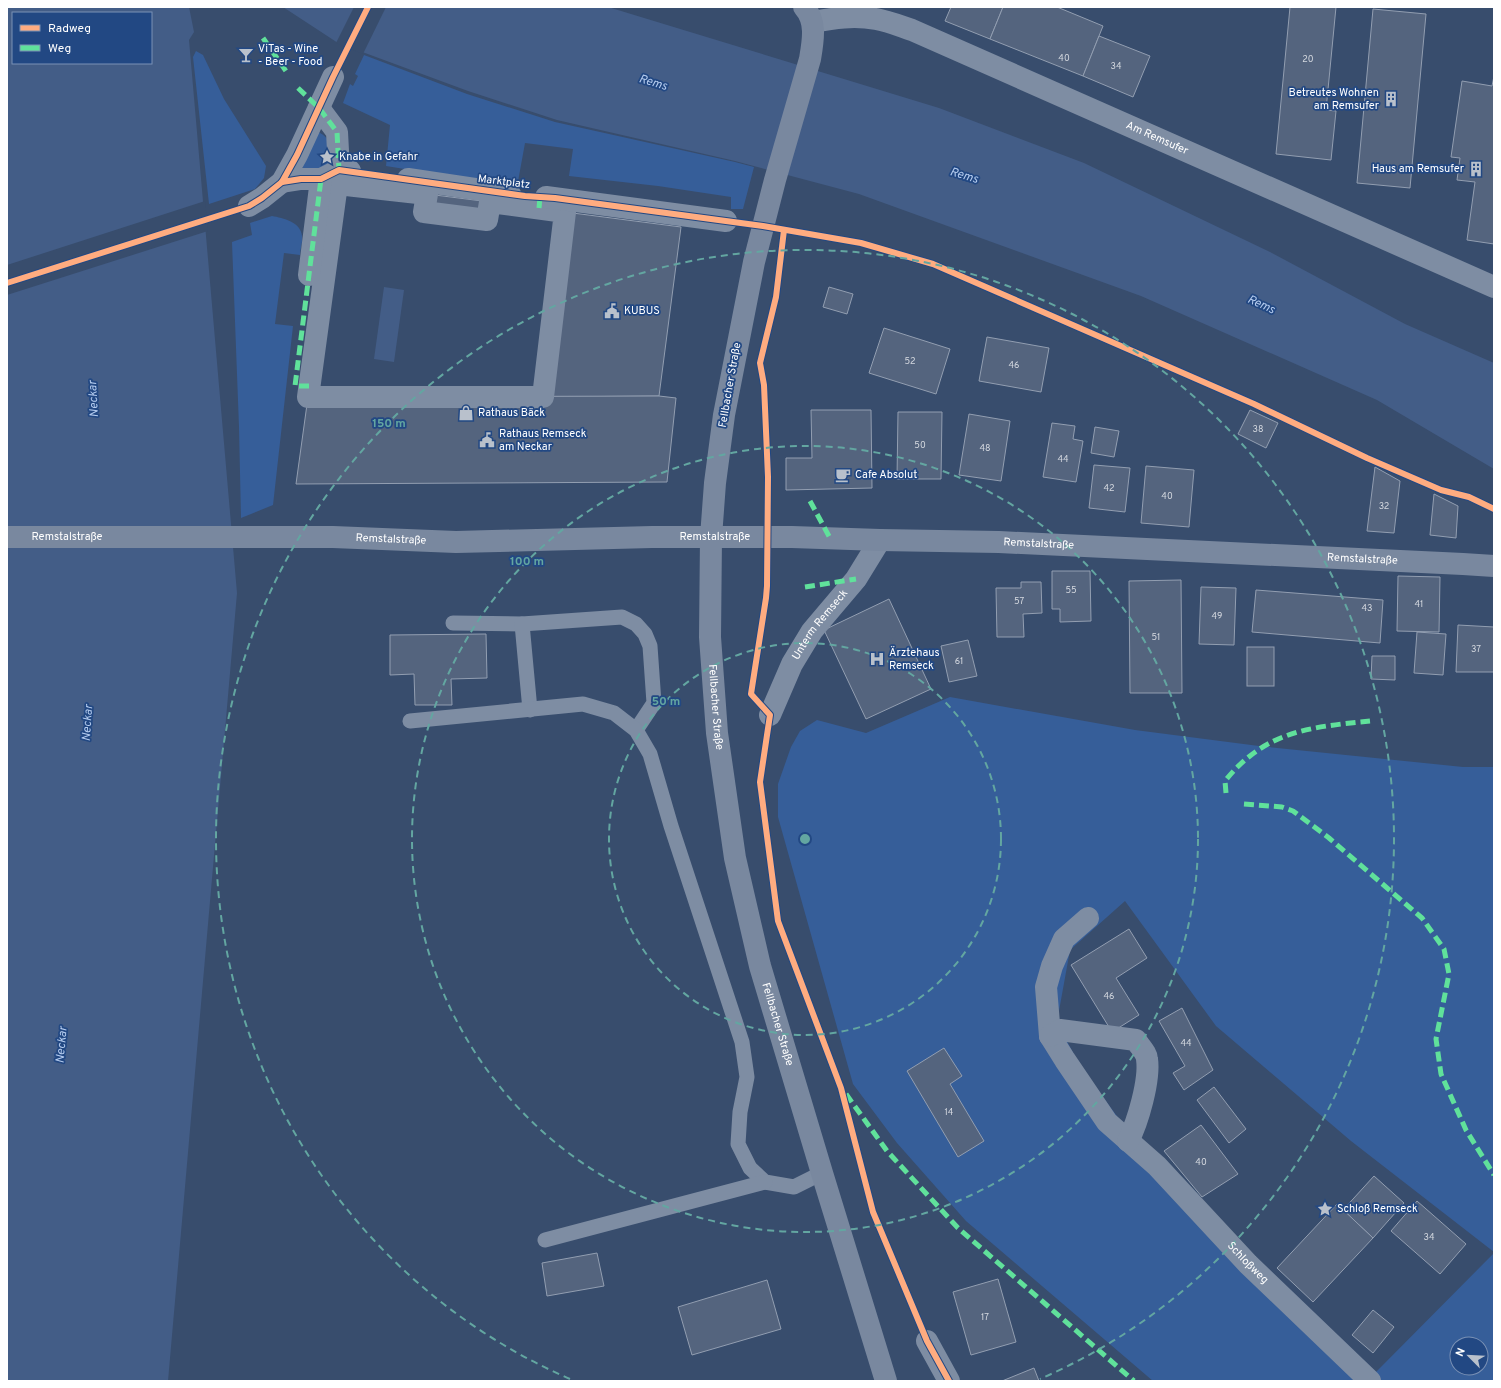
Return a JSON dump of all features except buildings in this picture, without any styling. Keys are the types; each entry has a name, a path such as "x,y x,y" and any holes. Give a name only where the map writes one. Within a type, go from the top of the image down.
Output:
{"main road":[{"name":"Fellbacher Straße","path":"810,23 810,59 775,180 748,288 724,415 715,483 711,536 710,637 717,733 735,858 760,966 886,1381"},
{"name":"Remstalstraße","path":"7,537 277,537 456,542 652,536 792,537 999,542 1494,566"}],"street":[{"name":"Am Remsufer","path":"810,23 833,18 851,17 876,19 912,30 1494,288"},
{"name":"Marktplatz","path":"249,206 282,182 297,155 333,77"},
{"path":"309,386 295,386 337,132 319,108"},
{"name":"Marktplatz","path":"282,182 330,174 525,196 539,202 565,212 543,397 308,398 337,184 427,194 424,212 487,220 490,202 539,202 726,221"},
{"name":"Unterm Remseck","path":"770,715 792,664 812,631 856,579 880,540"},
{"name":"Schloßweg","path":"1088,918 1064,939 1052,966 1046,987 1050,1036 1107,1122 1157,1166 1248,1264 1370,1381"},
{"path":"1050,1036 1060,1030 1136,1040 1147,1057 1146,1082 1133,1132 1128,1141"},
{"path":"927,1341 949,1381"}],"lane":[{"path":"453,623 522,624 622,617 636,624 645,634 650,646 654,703 636,730"},
{"path":"522,624 530,710"},
{"path":"410,721 583,704 614,713 636,730 650,754 671,826 742,1042 746,1077 740,1112 738,1144 750,1168 765,1182"},
{"path":"545,1240 765,1182 794,1187 822,1173"}],"shaded area":[{"path":"196,51 203,55 224,99 266,166 264,178 255,189 209,204 193,57"},
{"path":"364,55 467,94 555,122 754,167 743,209 731,209 731,197 658,186 569,176 573,149 525,143 517,187 386,166 390,125 343,103 350,84 353,86 358,76 355,74"},
{"path":"318,132 326,138 330,145 332,163 317,170 303,168 301,165"},
{"path":"272,216 295,224 301,231 302,241 300,255 284,253 275,324 293,326 273,505 241,518 232,242 252,235 250,223"},
{"path":"950,697 1135,730 1259,746 1463,767 1494,767 1494,1252 1351,1141 1216,1026 1125,901 1070,950 1057,1022 1080,1066 1122,1123 1197,1201 1376,1372 1494,1253 1494,1381 1153,1381 966,1221 897,1143 853,1084 778,817 778,784 791,747 800,731 817,720 866,733"}],"water":[{"name":"Neckar","path":"7,7 189,7 194,32 189,40 237,593 168,1381 7,1381"},
{"name":"Rems","path":"283,7 608,7 939,108 1084,163 1270,252 1405,324 1494,363 1494,469 1377,400 1141,296 859,194 735,161 557,120 468,91 338,43"},
{"path":"384,287 404,290 394,362 374,359"}],"pier":[{"path":"354,7 386,7 363,54 336,43"},
{"path":"205,201 208,231 7,295 7,265"}],"marked path":[{"path":"263,38 288,74"},
{"path":"298,88 319,108 337,132 339,170"},
{"path":"309,386 295,386 321,179"},
{"path":"539,208 540,197"},
{"path":"810,501 830,538"},
{"path":"805,587 856,579"},
{"path":"1226,793 1225,781 1240,764 1256,751 1273,742 1290,734 1308,729 1370,721"},
{"path":"1244,804 1282,807 1293,811 1329,838 1422,918 1444,949 1449,974 1436,1039 1441,1074 1466,1130 1494,1175"},
{"path":"846,1094 887,1151 958,1228 1134,1381"}],"cycle path":[{"path":"7,283 249,206 262,198 282,182 297,155 333,77 368,7"},
{"path":"282,182 301,179 321,179 339,170 525,196 555,198 763,226 861,243 933,264 1254,404 1367,458 1441,490 1469,497 1494,509"},
{"path":"784,230 776,297 760,363 764,385 768,477 767,586 751,694 770,715 760,782 778,921 841,1088 873,1212 927,1341 949,1381"}],"place":[{"name":"ViTas - Wine - Beer - Food","path":"246,55"},
{"name":"Betreutes Wohnen am Remsufer","path":"1391,99"},
{"name":"Knabe in Gefahr","path":"327,157"},
{"name":"Haus am Remsufer","path":"1476,169"},
{"name":"KUBUS","path":"612,311"},
{"name":"Rathaus Bäck","path":"466,413"},
{"name":"Rathaus Remseck am Neckar","path":"487,440"},
{"name":"Cafe Absolut","path":"843,475"},
{"name":"Ärztehaus Remseck","path":"877,659"},
{"name":"Schloß Remseck","path":"1325,1209"}]}
